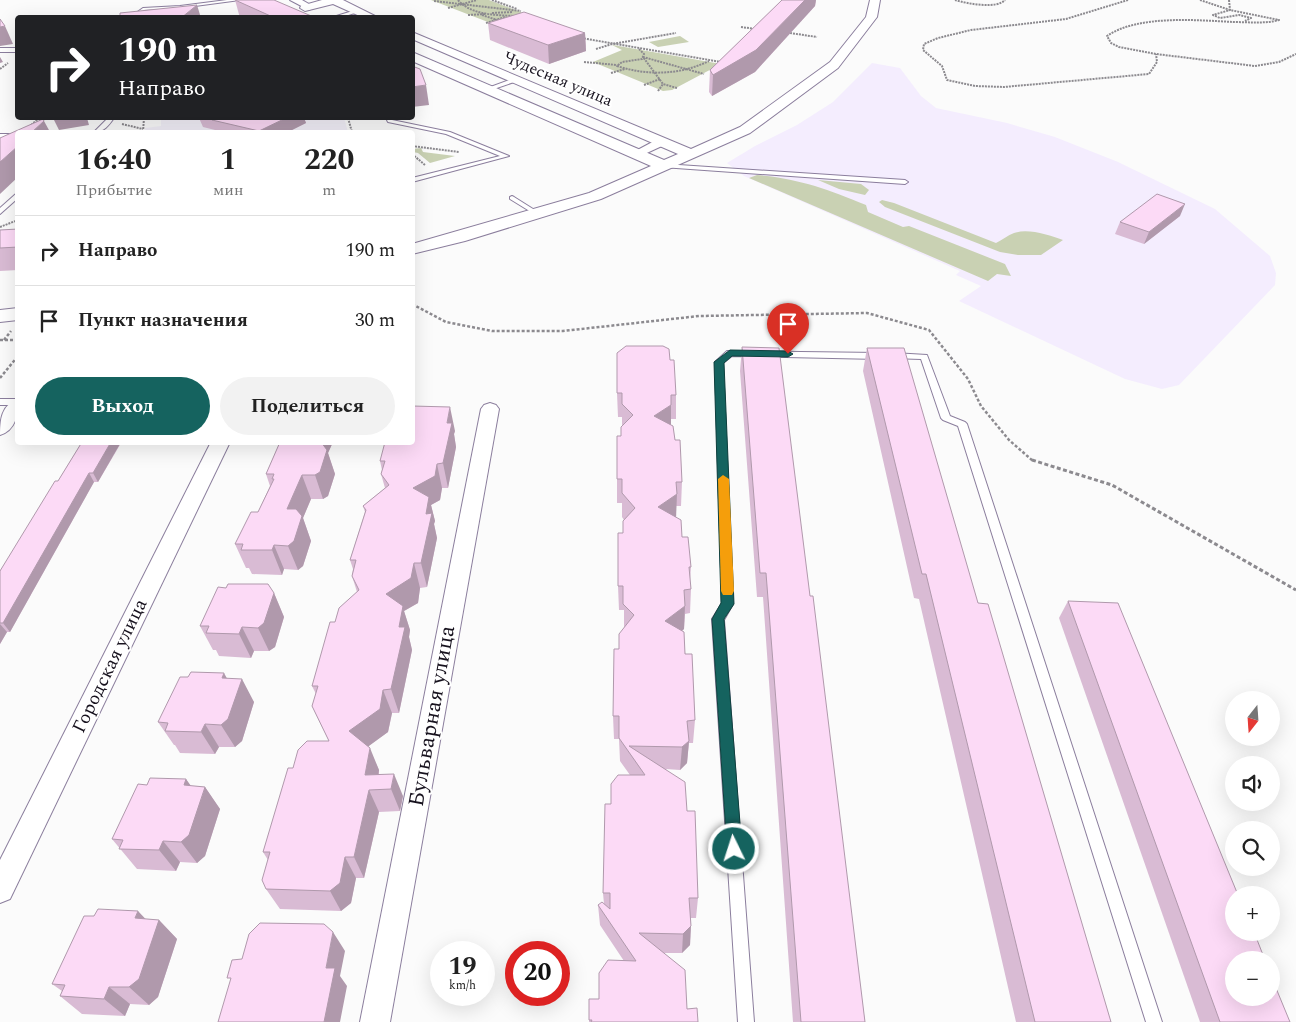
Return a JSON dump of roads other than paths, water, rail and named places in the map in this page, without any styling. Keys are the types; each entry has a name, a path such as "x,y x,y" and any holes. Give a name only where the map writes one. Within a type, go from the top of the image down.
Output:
{"street":[{"path":"295,0 309,7"},
{"path":"320,15 305,8 334,0 368,15"},
{"path":"415,248 595,196 745,130 834,65 871,17 875,0"},
{"name":"Чудесная улица","path":"415,35 515,80 691,154"},
{"name":"Чудесная улица","path":"415,57 664,166"},
{"path":"636,154 660,142"},
{"path":"0,316 15,314"},
{"path":"0,429 15,408"},
{"name":"Бульварная улица","path":"376,1022 490,409"},
{"name":"Городская улица","path":"0,890 220,445"}],"lane":[{"path":"135,15 143,9 238,0"},
{"path":"342,15 358,10"},
{"path":"0,50 15,50"},
{"path":"488,89 515,80"},
{"path":"99,130 109,120"},
{"path":"390,120 448,133 506,156 415,179"},
{"path":"0,136 15,136"},
{"path":"664,166 905,182"},
{"path":"0,212 15,197"},
{"path":"512,198 538,214"},
{"path":"746,1022 718,619 728,604 719,362 730,353 924,357 946,418 962,424 1154,1022"},
{"path":"0,402 15,404"}]}
